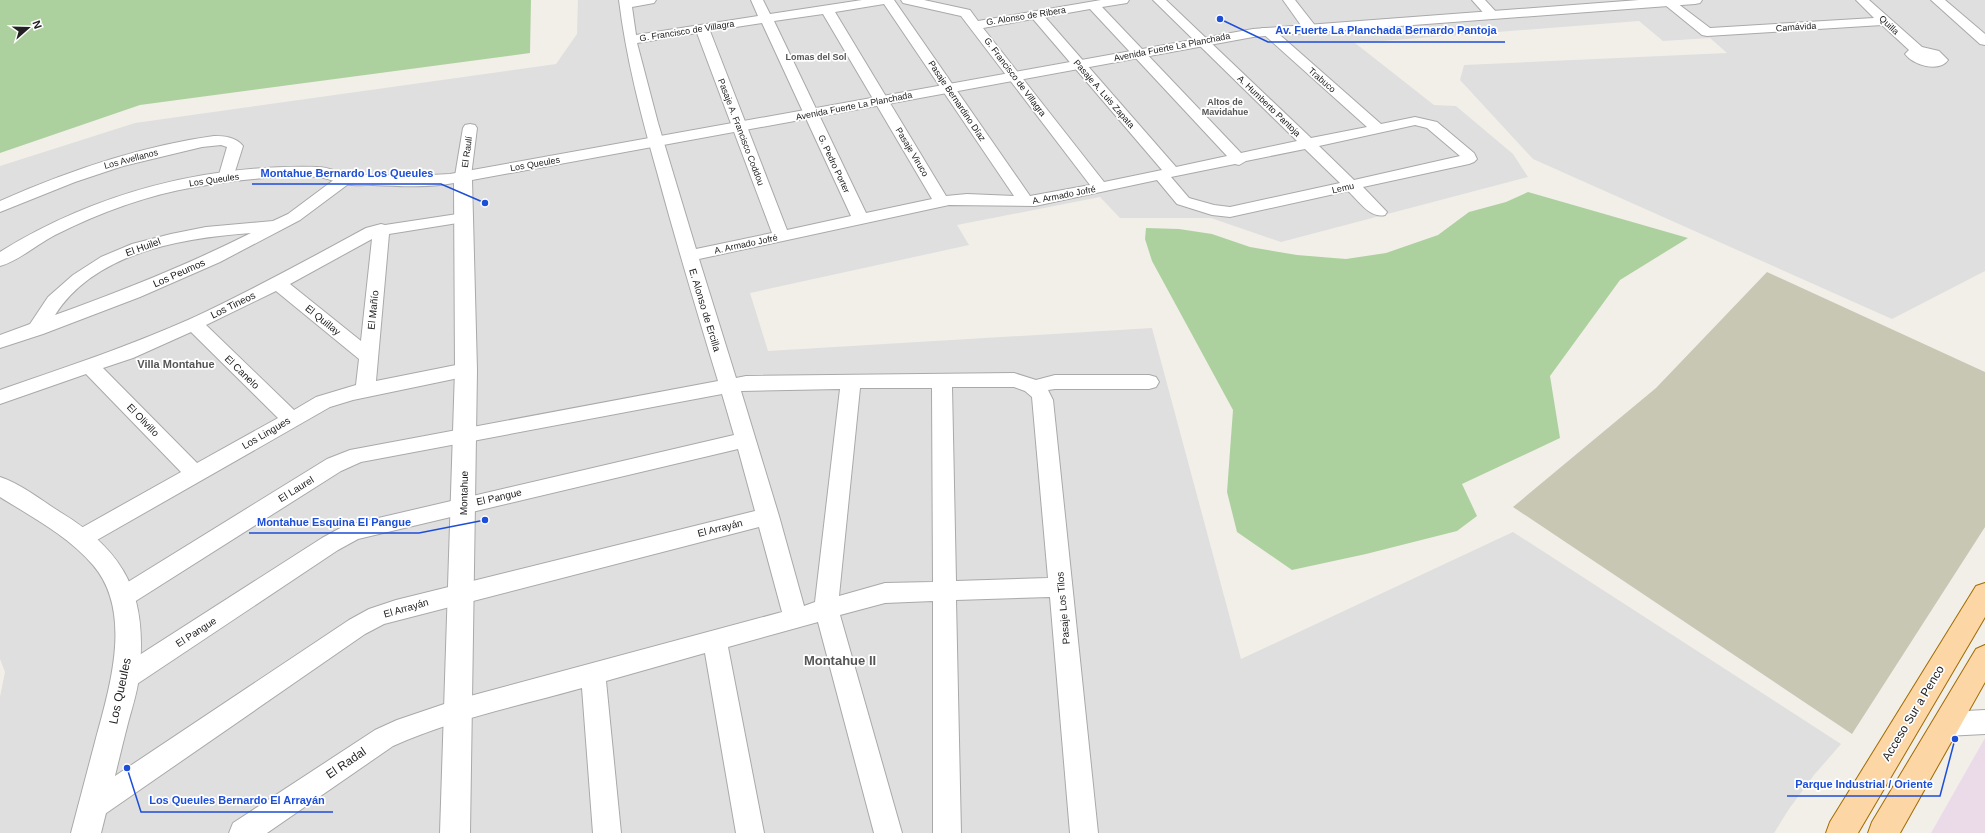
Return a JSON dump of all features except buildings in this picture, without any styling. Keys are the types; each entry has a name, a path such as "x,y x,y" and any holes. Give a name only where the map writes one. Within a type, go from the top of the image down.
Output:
{"main road":[{"name":"Acceso Sur a Penco","path":"1841,833 1985,594"},
{"path":"1884,833 1985,657"}],"street":[{"path":"625,2 650,0"},
{"name":"G. Pedro Porter","path":"756,0 861,219"},
{"name":"G. Francisco de Villagra","path":"630,40 887,0"},
{"name":"Pasaje Bernardino Díaz","path":"887,0 1026,202"},
{"name":"G. Francisco de Villagra","path":"907,0 962,11 976,25 1100,188"},
{"name":"G. Alonso de Ribera","path":"976,25 1123,0"},
{"name":"A. Humberto Pantoja","path":"1159,0 1379,212"},
{"path":"1289,0 1310,28"},
{"path":"1478,0 1493,15"},
{"name":"Avenida Fuerte La Planchada","path":"656,143 948,88 1267,31 1695,0"},
{"name":"Quilla","path":"1862,0 1917,50"},
{"path":"1937,0 1985,41"},
{"name":"Camávida","path":"1666,1 1707,32 1884,21"},
{"name":"E. Alonso de Ercilla","path":"625,2 630,40 656,143 746,440 795,617"},
{"path":"1093,5 1140,53 1239,160"},
{"name":"Pasaje Viruco","path":"827,9 942,202"},
{"name":"Pasaje A. Luis Zapata","path":"1036,14 1167,174"},
{"name":"Pasaje A. Francisco Coddou","path":"702,28 781,236"},
{"name":"Trabuco","path":"1267,31 1378,129"},
{"name":"A. Armado Jofré","path":"689,256 942,202 967,199 1026,202 1239,160 1415,121"},
{"name":"Lemu","path":"1167,174 1183,201 1212,210 1230,212 1469,159 1469,156 1432,125 1415,121"},
{"name":"El Raulí","path":"463,176 470,128"},
{"name":"Los Avellanos","path":"0,207 55,184 99,168 159,152 213,142 230,142 235,146 226,178"},
{"name":"Los Queules","path":"0,260 52,229 105,206 173,187 226,178 320,172 345,179 415,182 463,176 656,143"},
{"name":"Montahue","path":"455,833 462,593 466,370 463,176"},
{"name":"Los Peumos","path":"0,342 36,330 179,274 280,225 313,204 345,179"},
{"name":"Los Tineos","path":"0,397 90,366 194,324 278,283 362,237 381,229 464,218"},
{"name":"El Huilel","path":"36,330 51,304 69,287 101,265 125,253 152,243 191,234 280,225"},
{"name":"El Mañío","path":"365,390 381,229"},
{"name":"El Quillay","path":"278,283 368,357"},
{"name":"El Canelo","path":"194,324 291,419"},
{"name":"El Olivillo","path":"90,366 195,474"},
{"name":"Los Lingues","path":"82,538 323,402 365,390 466,370"},
{"name":"El Laurel","path":"124,597 341,461 364,453 465,436 729,386 762,382 1014,380 1025,382 1034,387"},
{"path":"850,381 826,608 888,833"},
{"path":"942,381 947,833"},
{"path":"1034,387 1055,382 1149,382"},
{"name":"Pasaje Los Tilos","path":"1034,387 1043,400 1084,833"},
{"name":"El Pangue","path":"125,678 340,538 361,529 746,440"},
{"name":"Los Queules","path":"0,486 82,538 107,564 124,597 129,634 125,678 86,833"},
{"name":"El Arrayán","path":"92,807 367,621 386,612 768,516"},
{"name":"El Radal","path":"243,833 384,738 397,732 459,712 826,608 885,593 1061,587"},
{"path":"716,640 750,833"},
{"path":"593,674 607,833"},
{"path":"1946,724 1985,722"}],"shaded area":[{"path":"578,0 1985,0 1985,271 1892,319 1533,159 1460,80 1464,65 1727,53 1710,38 1663,41 1639,21 1355,43 1434,105 1456,106 1513,154 1528,177 1281,242 1211,218 1120,218 1100,197 957,225 969,245 750,293 768,351 1152,328 1241,659 1513,532 1841,744 1814,775 1789,809 1774,833 0,833 0,697 5,672 0,659 0,166 135,123 556,64 577,34"},
{"path":"1767,272 1985,372 1985,527 1852,734 1513,507 1656,388"},
{"path":"1985,738 1985,833 1931,833"}],"green space":[{"path":"0,0 531,0 530,53 140,105 0,153"},
{"path":"1528,192 1688,238 1620,280 1550,376 1560,438 1462,484 1477,516 1457,531 1366,554 1292,570 1237,532 1227,492 1233,410 1152,261 1145,239 1146,228 1179,229 1212,234 1250,247 1297,255 1346,259 1386,253 1438,235 1469,212 1506,202"}],"place":[{"name":"Av. Fuerte La Planchada Bernardo Pantoja","path":"1220,19"},
{"name":"Montahue Bernardo Los Queules","path":"485,203"},
{"name":"Montahue Esquina El Pangue","path":"485,520"},
{"name":"Parque Industrial / Oriente","path":"1955,739"},
{"name":"Los Queules Bernardo El Arrayán","path":"127,768"}],"district":[{"name":"Lomas del Sol","path":"816,57"},
{"name":"Altos de Mavidahue","path":"1225,108"},
{"name":"Villa Montahue","path":"176,364"},
{"name":"Montahue II","path":"840,660"}]}
